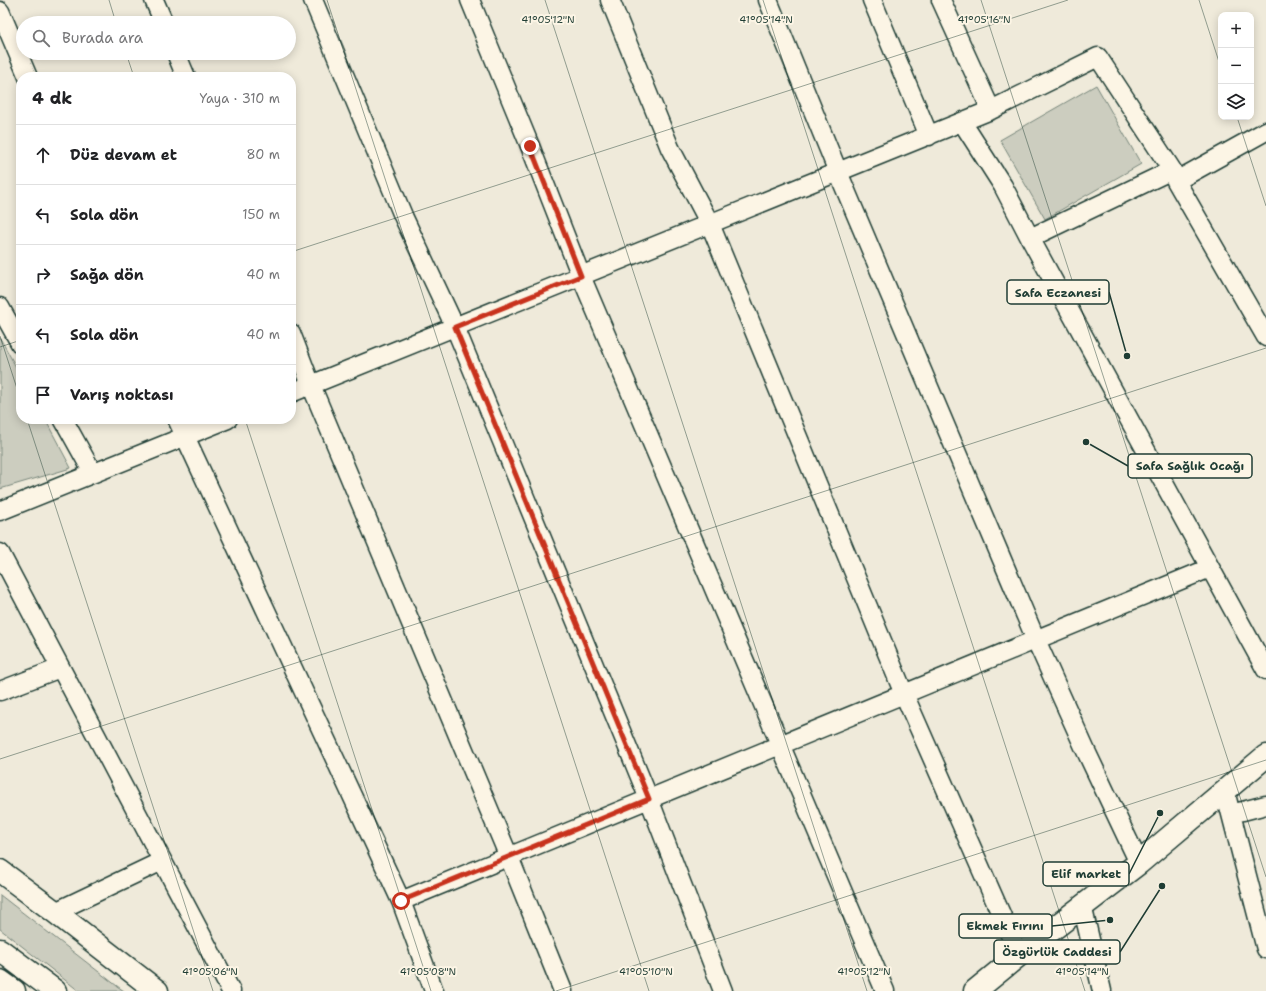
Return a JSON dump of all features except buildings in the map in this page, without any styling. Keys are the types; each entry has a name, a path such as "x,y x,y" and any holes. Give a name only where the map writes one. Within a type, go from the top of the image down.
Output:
{"main road":[{"path":"975,991 1019,955 1139,863 1266,756"},
{"path":"0,871 157,991"},
{"path":"0,950 55,991"},
{"path":"0,981 14,991"}],"street":[{"path":"154,0 161,16"},
{"path":"313,0 404,218 455,327 649,799 723,991"},
{"path":"470,0 581,276 885,991"},
{"path":"610,0 670,148 710,224 904,694 1019,955"},
{"path":"768,0 838,172 1036,640 1085,749 1139,863"},
{"path":"872,0 929,136"},
{"path":"941,0 991,110"},
{"path":"0,11 16,49"},
{"path":"296,391 929,136 991,110 1098,57 1174,175 1266,337"},
{"path":"21,60 26,72"},
{"path":"179,60 184,72"},
{"path":"962,122 1003,186 1266,670"},
{"path":"1030,238 1174,175 1266,131"},
{"path":"0,307 16,336"},
{"path":"296,346 509,857 563,991"},
{"path":"65,424 93,473"},
{"path":"179,424 401,901 434,991"},
{"path":"0,511 215,424"},
{"path":"0,553 231,991"},
{"path":"401,901 1210,568"},
{"path":"0,691 60,668"},
{"path":"1226,791 1231,814 1260,897 1266,950"},
{"path":"1231,814 1266,805"},
{"path":"55,912 162,861"},
{"path":"1082,906 1102,991"}],"shaded area":[{"path":"1096,85 1141,164 1045,219 1000,140"},
{"path":"0,338 16,367 16,424 48,424 71,468 0,489"},
{"path":"0,895 124,991 79,991 0,929"}],"place":[{"name":"Safa Eczanesi","path":"1127,356"},
{"name":"Safa Sağlık Ocağı","path":"1086,442"},
{"name":"Elif market","path":"1160,813"},
{"name":"Özgürlük Caddesi","path":"1162,886"},
{"name":"Ekmek Fırını","path":"1110,920"}],"route":[{"path":"401,901 649,799 455,327 581,276 530,146"}]}
